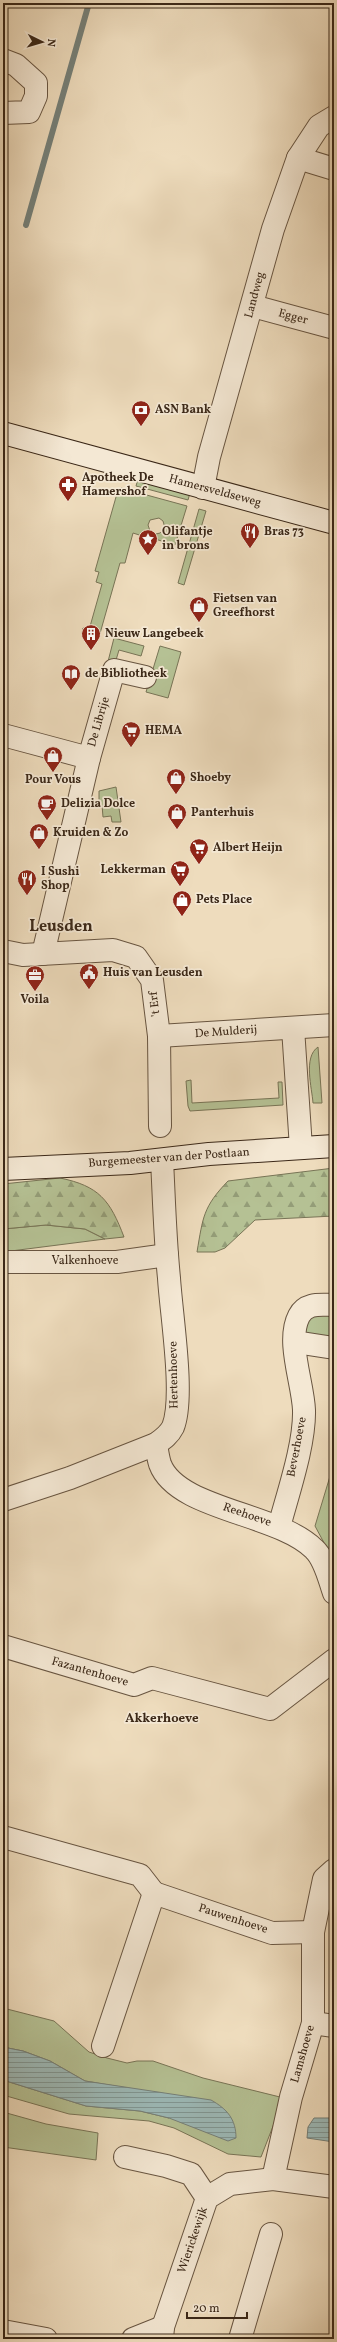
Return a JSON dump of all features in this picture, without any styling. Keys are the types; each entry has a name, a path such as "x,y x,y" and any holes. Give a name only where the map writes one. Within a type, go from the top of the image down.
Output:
{"street":[{"path":"3,60 16,64 36,83 36,96 29,112 3,113"},
{"name":"Landweg","path":"203,488 209,457 273,229 298,158 319,126 334,117"},
{"path":"298,158 334,169"},
{"name":"Egger","path":"252,306 334,328"},
{"name":"Hamersveldseweg","path":"3,433 334,523"},
{"name":"De Librije","path":"89,758 114,670 146,677"},
{"path":"3,736 89,758 43,954"},
{"name":"'t Erf","path":"3,951 23,955 113,950 136,957 152,980 159,1036 160,1126"},
{"name":"De Mulderij","path":"159,1036 334,1025"},
{"path":"293,1028 302,1148"},
{"name":"Burgemeester van der Postlaan","path":"3,1169 162,1160 334,1146"},
{"name":"Hertenhoeve","path":"3,1500 70,1478 156,1444 165,1438 172,1427 177,1406 162,1160"},
{"name":"Valkenhoeve","path":"3,1262 118,1262 167,1255"},
{"name":"Beverhoeve","path":"279,1526 303,1422 304,1410 294,1342 295,1329 303,1310 310,1305 334,1305"},
{"path":"294,1342 334,1348"},
{"name":"Reehoeve","path":"156,1444 160,1466 174,1483 188,1494 279,1526 297,1536 315,1550 327,1570 334,1593"},
{"name":"Fazantenhoeve","path":"3,1646 134,1685 152,1678 270,1709 334,1660"},
{"path":"3,1837 140,1875 154,1893 103,2046"},
{"name":"Lamshoeve","path":"273,2179 291,2097 324,2025 313,1932 329,1874"},
{"name":"Pauwenhoeve","path":"154,1893 272,1933 313,1932"},
{"path":"125,2157 166,2166 191,2174 207,2198"},
{"name":"Wierickewijk","path":"162,2333 207,2198 230,2184 273,2179 334,2187"},
{"path":"240,2339 271,2234"},
{"path":"3,2331 46,2339"},
{"path":"133,2339 162,2333"}],"green space":[{"path":"138,479 190,493 188,500 136,486"},
{"path":"121,488 187,506 175,545 155,539 156,534 160,533 165,528 163,521 159,518 150,520 148,525 150,531 153,533 152,539 133,533 125,563 120,563 99,637 82,633 83,628 89,630 102,584 96,582 99,572 95,571 116,497"},
{"path":"199,509 206,511 184,585 178,583"},
{"path":"114,638 144,646 141,656 119,650 108,687 102,685"},
{"path":"160,646 181,652 168,698 146,692"},
{"path":"116,787 121,822 112,822 111,816 103,817 102,805 97,805 96,801 99,801 99,791"},
{"path":"318,1047 322,1103 313,1103 310,1081 310,1065 313,1052"},
{"path":"191,1080 192,1103 279,1098 278,1082 282,1082 283,1105 190,1111 188,1106 186,1081"},
{"path":"334,1168 334,1216 255,1220 225,1248 215,1252 197,1252 205,1213 213,1198 228,1181"},
{"path":"60,1178 73,1181 94,1190 108,1204 114,1213 124,1237 105,1239 85,1229 46,1225 3,1229 3,1184"},
{"path":"46,1225 85,1229 105,1239 3,1252 3,1229"},
{"path":"334,1305 334,1348 295,1329 298,1317"},
{"path":"334,1463 334,1553 330,1554 315,1526"},
{"path":"3,2008 54,2021 89,2052 107,2058 127,2063 137,2061 153,2061 203,2078 284,2098 261,2157 228,2154 174,2128 149,2121 69,2114 3,2095 3,2080 86,2106 140,2111 169,2118 127,2088 85,2081 50,2061 23,2051 3,2047"},
{"path":"3,2112 46,2124 98,2133 96,2160 3,2147"}],"water":[{"path":"3,2047 23,2051 50,2061 85,2081 211,2100 222,2107 230,2115 236,2131 236,2138 228,2141 169,2118 140,2111 86,2106 3,2080"},
{"path":"314,2118 334,2118 334,2142 307,2138 308,2127"}],"waterway":[{"path":"26,225 89,3"}],"place":[{"name":"ASN Bank","path":"141,427"},
{"name":"Apotheek De Hamershof","path":"68,502"},
{"name":"Bras 73","path":"250,549"},
{"name":"Olifantje in brons","path":"148,556"},
{"name":"Fietsen van Greefhorst","path":"199,623"},
{"name":"Nieuw Langebeek","path":"91,651"},
{"name":"de Bibliotheek","path":"71,691"},
{"name":"HEMA","path":"131,748"},
{"name":"Pour Vous","path":"53,773"},
{"name":"Shoeby","path":"176,795"},
{"name":"Delizia Dolce","path":"47,821"},
{"name":"Panterhuis","path":"177,830"},
{"name":"Kruiden & Zo","path":"39,850"},
{"name":"Albert Heijn","path":"199,865"},
{"name":"Lekkerman","path":"180,887"},
{"name":"I Sushi Shop","path":"27,896"},
{"name":"Pets Place","path":"182,917"},
{"name":"Huis van Leusden","path":"89,990"},
{"name":"Voila","path":"35,992"}],"district":[{"name":"Leusden","path":"61,927"},
{"name":"Akkerhoeve","path":"162,1719"}]}
